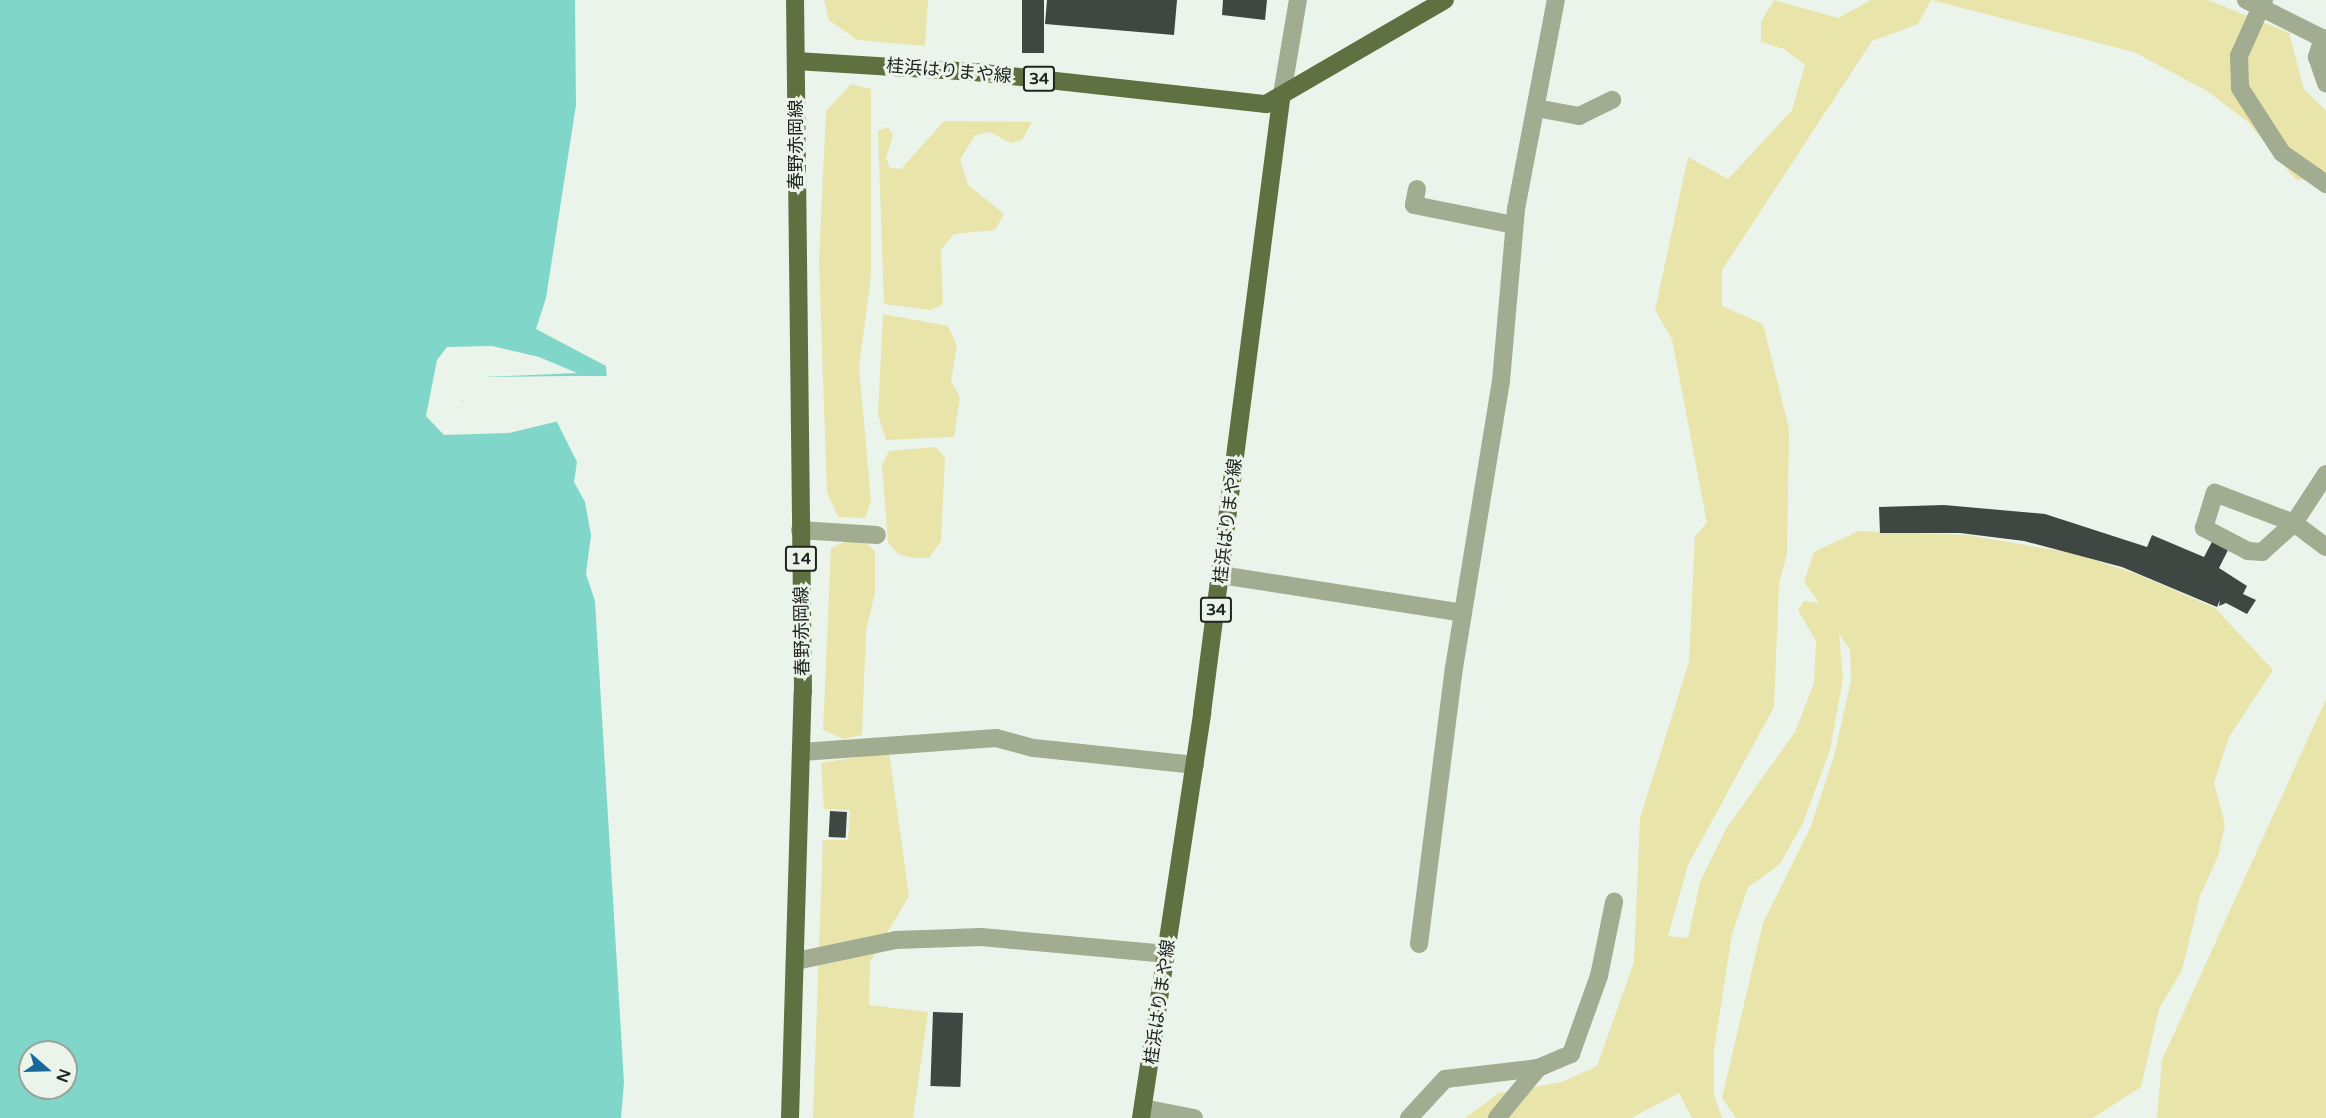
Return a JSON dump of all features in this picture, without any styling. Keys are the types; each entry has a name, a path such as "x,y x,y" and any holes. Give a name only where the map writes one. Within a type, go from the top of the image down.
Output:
{"main road":[{"name":"春野赤岡線","path":"790,1118 802,752 795,0"},
{"name":"桂浜はりまや線","path":"796,61 975,72 1246,104 1281,100 1445,0"},
{"name":"桂浜はりまや線","path":"1142,1113 1195,765 1281,100"}],"street":[{"path":"1281,100 1298,0"},
{"path":"1419,944 1463,614 1502,381 1514,225 1556,0"},
{"path":"2246,0 2325,39 2318,57 2326,83"},
{"path":"2264,0 2243,45 2240,88 2282,153 2326,184"},
{"path":"1536,108 1579,116 1612,100"},
{"path":"1417,189 1414,205 1514,225"},
{"path":"2326,474 2294,523 2262,552 2248,551 2204,528 2215,493 2294,523 2326,547"},
{"path":"800,530 877,535"},
{"path":"1221,575 1463,614"},
{"path":"802,752 996,738 1034,748 1195,765"},
{"path":"1408,1118 1446,1079 1538,1068 1571,1054 1599,976 1614,902"},
{"path":"796,961 896,940 981,937 1167,954"},
{"path":"1497,1118 1538,1068"},
{"path":"1142,1113 1194,1118"}],"shaded area":[{"path":"824,0 928,0 925,46 857,40 829,20"},
{"path":"1774,0 1838,18 1871,0 1931,0 1918,24 1872,41 1722,270 1722,306 1763,324 1789,429 1787,554 1779,583 1774,707 1688,865 1668,936 1688,938 1700,882 1726,829 1795,732 1814,683 1816,641 1798,610 1804,601 1819,603 1804,582 1814,552 1859,531 1967,535 2072,553 2137,574 2215,608 2273,670 2229,737 2214,783 2225,824 2218,856 2200,896 2182,970 2159,1009 2141,1087 2093,1118 1736,1118 1722,1098 1763,923 1811,826 1834,756 1851,681 1850,650 1839,634 1843,679 1830,750 1803,823 1780,864 1748,887 1732,934 1714,1050 1714,1095 1722,1118 1692,1118 1679,1093 1631,1118 1465,1118 1499,1093 1562,1082 1597,1066 1634,962 1640,818 1689,662 1695,536 1707,523 1672,339 1655,310 1688,157 1728,179 1792,110 1805,65 1784,49 1761,42 1761,22"},
{"path":"1931,0 2208,0 2289,33 2304,89 2326,111 2326,178 2296,180 2247,121 2207,91 2134,52"},
{"path":"851,84 871,89 871,276 859,367 871,501 865,518 838,517 827,492 819,262 826,111"},
{"path":"944,121 1032,122 1022,140 1011,143 990,132 975,135 960,160 968,185 1004,214 995,230 954,234 941,250 943,304 931,310 884,304 878,131 888,127 893,135 886,158 890,168 901,169"},
{"path":"883,314 948,326 957,346 951,381 960,397 954,437 886,440 878,414"},
{"path":"936,447 945,458 941,541 929,558 913,558 898,554 888,542 882,465 889,451"},
{"path":"858,536 875,551 875,593 866,630 862,735 844,739 823,730 831,548"},
{"path":"2326,699 2326,1118 2157,1118 2162,1060"},
{"path":"889,752 909,896 870,962 869,1005 928,1012 913,1118 813,1118 823,840 848,840 850,810 824,809 821,763"}],"water":[{"path":"0,0 575,0 576,105 546,298 536,329 606,366 607,381 591,376 461,378 463,402 547,402 577,462 574,482 585,502 591,535 586,574 595,601 624,1082 621,1118 0,1118"}],"pier":[{"path":"492,346 539,357 577,373 481,377 606,376 610,382 464,380 465,399 550,401 462,402 551,402 563,420 509,433 444,435 426,416 437,360 447,347"}],"building":[{"path":"1022,0 1044,0 1044,53 1022,53"},
{"path":"1047,0 1177,0 1174,35 1045,24"},
{"path":"1223,0 1267,0 1265,20 1222,15"},
{"path":"1944,505 2045,514 2147,547 2152,535 2204,557 2214,538 2230,546 2219,568 2247,586 2243,594 2256,600 2247,614 2226,603 2219,606 2220,600 2217,607 2122,567 2024,541 1960,533 1880,533 1879,507"},
{"path":"830,811 847,812 846,838 829,837"},
{"path":"933,1012 963,1013 960,1087 930,1086"}]}
